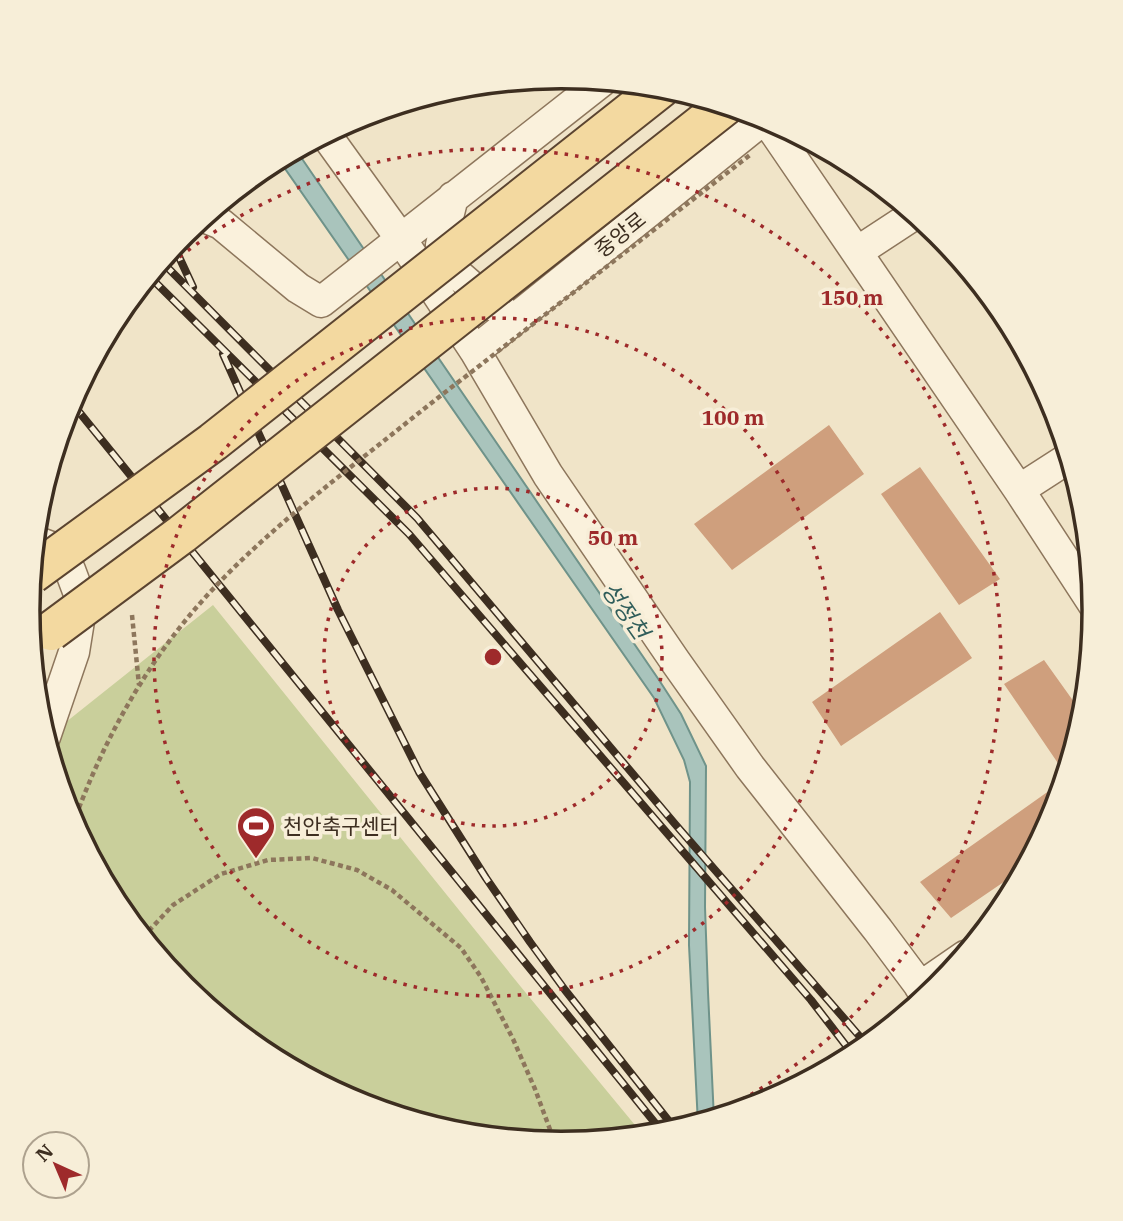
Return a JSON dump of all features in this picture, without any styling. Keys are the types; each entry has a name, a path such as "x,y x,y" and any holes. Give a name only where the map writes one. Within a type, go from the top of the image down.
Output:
{"main road":[{"path":"42,564 228,399 614,92"},
{"path":"42,566 213,442 649,97"},
{"path":"689,105 47,625 182,534 717,113"}],"street":[{"path":"215,222 298,288 321,302 590,90"},
{"name":"중앙로","path":"475,351 754,127"},
{"name":"중앙로","path":"778,137 1082,587"},
{"path":"332,143 401,239 475,351 548,475 675,661 750,767 921,988"},
{"path":"453,197 441,244 454,272"},
{"path":"857,253 906,220"},
{"path":"401,239 454,272 494,306 534,303"},
{"path":"1019,490 1061,463"},
{"path":"45,545 51,547 70,570 82,602 74,652 51,718"}],"path":[{"path":"79,808 105,746 127,704 161,653 222,580 287,517 750,155"},
{"path":"132,615 139,685"},
{"path":"150,930 173,905 221,874 268,860 312,858 357,870 392,890 461,948 481,976 513,1039 551,1132"}],"green space":[{"name":"천안축구센터","path":"213,605 636,1126 562,1132 527,1131 460,1122 394,1104 362,1092 301,1062 272,1044 244,1024 193,979 148,928 128,900 94,841 80,810 57,741 61,726"}],"water":[{"path":"302,159 659,680 681,714 706,766 705,907 714,1109 697,1114 689,945 690,782 684,760 654,698 285,169"}],"building":[{"path":"829,425 864,474 732,570 694,524"},
{"path":"920,467 1000,579 959,605 881,494"},
{"path":"940,612 972,658 841,746 812,702"},
{"path":"1044,660 1074,703 1059,765 1004,684"},
{"path":"1051,790 1029,841 1008,879 951,918 920,882"}],"railway":[{"path":"179,257 193,287"},
{"path":"169,269 417,518 675,824 860,1037"},
{"path":"156,283 409,534 811,1000 847,1047"},
{"path":"223,354 338,610 419,772 530,942 669,1121"},
{"path":"79,412 655,1123"}],"place":[{"name":"천안축구센터","path":"256,860"}],"water label":[{"name":"성정천","path":"626,610"}]}
